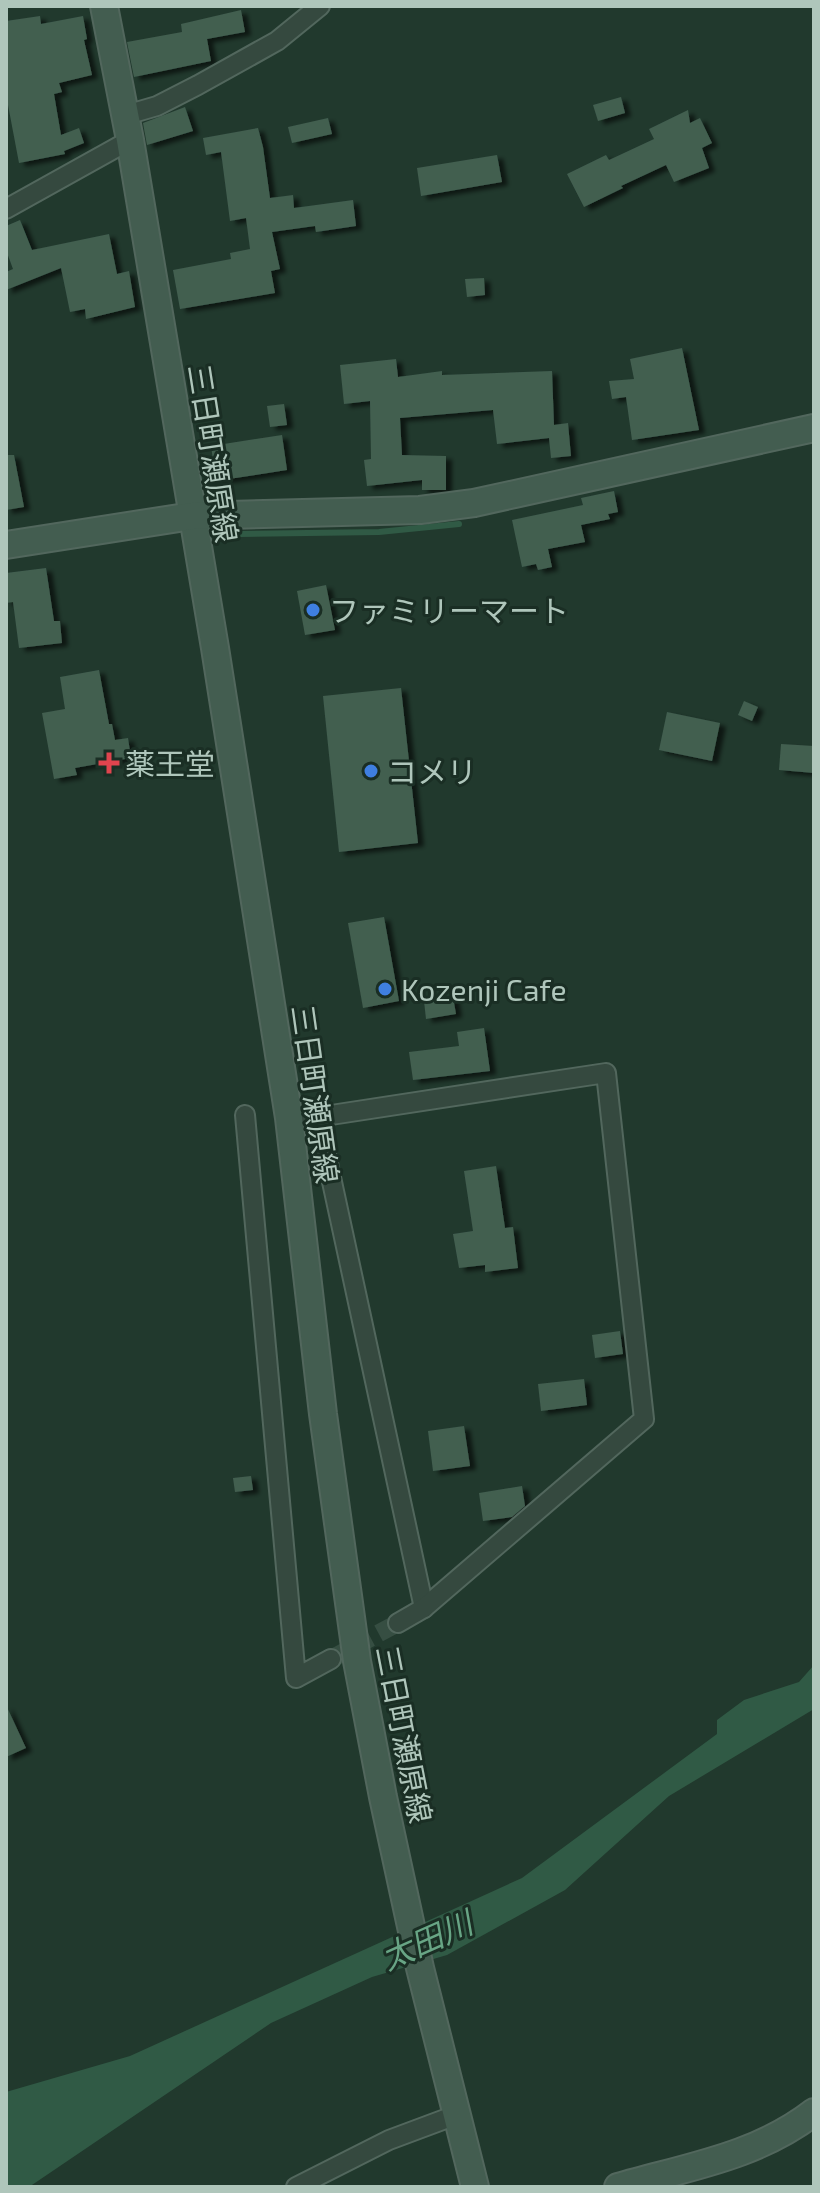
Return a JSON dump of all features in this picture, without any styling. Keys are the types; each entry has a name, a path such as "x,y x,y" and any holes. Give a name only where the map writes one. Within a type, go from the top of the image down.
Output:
{"main road":[{"name":"三日町瀬原線","path":"104,6 128,127 289,1118 321,1398 357,1661 383,1797 448,2088 475,2187"},
{"path":"6,545 192,516 420,510 474,503 814,428"},
{"path":"618,2187 741,2154 772,2139 814,2112"}],"street":[{"path":"6,209 157,106 277,41 320,6"},
{"path":"289,1118 318,1117 606,1073 644,1419 424,1608 398,1623"},
{"path":"245,1115 296,1678 331,1659"},
{"path":"318,1117 424,1608"},
{"path":"296,2187 389,2140 456,2115"}],"water":[{"name":"太田川","path":"814,1665 814,1709 669,1796 565,1890 447,1955 372,1977 271,2023 29,2187 6,2187 6,2092 130,2056 522,1878 717,1734 717,1720 744,1700 799,1682"}],"building":[{"path":"241,10 245,32 207,39 211,61 134,77 127,42 182,32 181,24"},
{"path":"40,16 41,24 83,16 87,39 84,40 92,75 59,83 62,92 54,94 61,135 79,128 84,143 64,151 65,154 19,163 6,105 6,21"},
{"path":"621,97 625,113 598,121 593,105"},
{"path":"185,107 193,131 147,145 143,123"},
{"path":"688,110 690,123 700,118 712,143 702,148 709,168 674,182 666,165 584,207 567,174 606,155 609,160 654,139 649,129"},
{"path":"328,118 332,134 292,143 288,127"},
{"path":"258,128 270,198 293,195 294,208 353,200 356,226 316,232 315,226 272,232 280,269 271,271 275,293 180,309 173,270 231,259 230,253 250,249 246,218 230,221 221,152 206,155 203,138"},
{"path":"497,155 502,182 421,196 417,168"},
{"path":"20,220 32,250 109,234 117,274 129,271 135,307 86,319 85,309 70,312 61,268 6,290 6,272 13,269 6,250 6,226"},
{"path":"484,278 485,295 467,297 465,279"},
{"path":"682,348 699,430 632,440 626,397 612,399 609,381 634,379 630,359"},
{"path":"396,359 398,377 442,371 442,375 552,371 554,425 568,423 571,456 551,458 549,438 497,444 493,410 400,418 402,455 446,456 446,490 422,490 422,480 367,486 364,460 371,459 370,401 344,404 340,365"},
{"path":"284,404 287,425 270,427 267,406"},
{"path":"282,435 287,470 216,481 211,446"},
{"path":"6,455 14,455 24,507 6,510"},
{"path":"614,491 618,512 608,514 610,519 581,525 585,542 548,549 552,567 538,570 536,564 522,567 512,520 583,505 581,498"},
{"path":"46,568 54,621 60,621 62,643 19,648 13,602 6,603 6,573"},
{"path":"326,585 335,630 305,635 297,591"},
{"path":"99,670 109,724 112,724 115,740 128,738 131,758 75,768 77,775 54,779 42,713 65,709 60,677"},
{"path":"401,688 418,843 339,852 323,696"},
{"path":"744,701 758,707 752,721 738,715"},
{"path":"667,712 720,723 712,761 659,750"},
{"path":"781,744 814,746 814,773 779,770"},
{"path":"384,917 399,1001 363,1008 348,923"},
{"path":"453,997 456,1014 426,1019 424,1001"},
{"path":"484,1028 490,1071 413,1080 409,1052 459,1046 457,1032"},
{"path":"496,1166 505,1228 513,1227 518,1268 485,1272 485,1265 459,1268 453,1234 473,1231 464,1171"},
{"path":"620,1331 623,1354 595,1358 592,1335"},
{"path":"584,1379 587,1405 541,1411 538,1384"},
{"path":"464,1426 470,1466 433,1471 428,1431"},
{"path":"251,1476 253,1490 235,1492 233,1478"},
{"path":"522,1486 525,1506 512,1517 483,1521 479,1493"},
{"path":"6,1705 26,1748 6,1757"}],"waterway":[{"path":"240,534 379,532 459,524"}],"tunnel":[{"path":"331,1659 398,1623"}],"place":[{"name":"ファミリーマート","path":"313,610"},
{"name":"薬王堂","path":"109,763"},
{"name":"コメリ","path":"371,771"},
{"name":"Kozenji Cafe","path":"385,989"}]}
